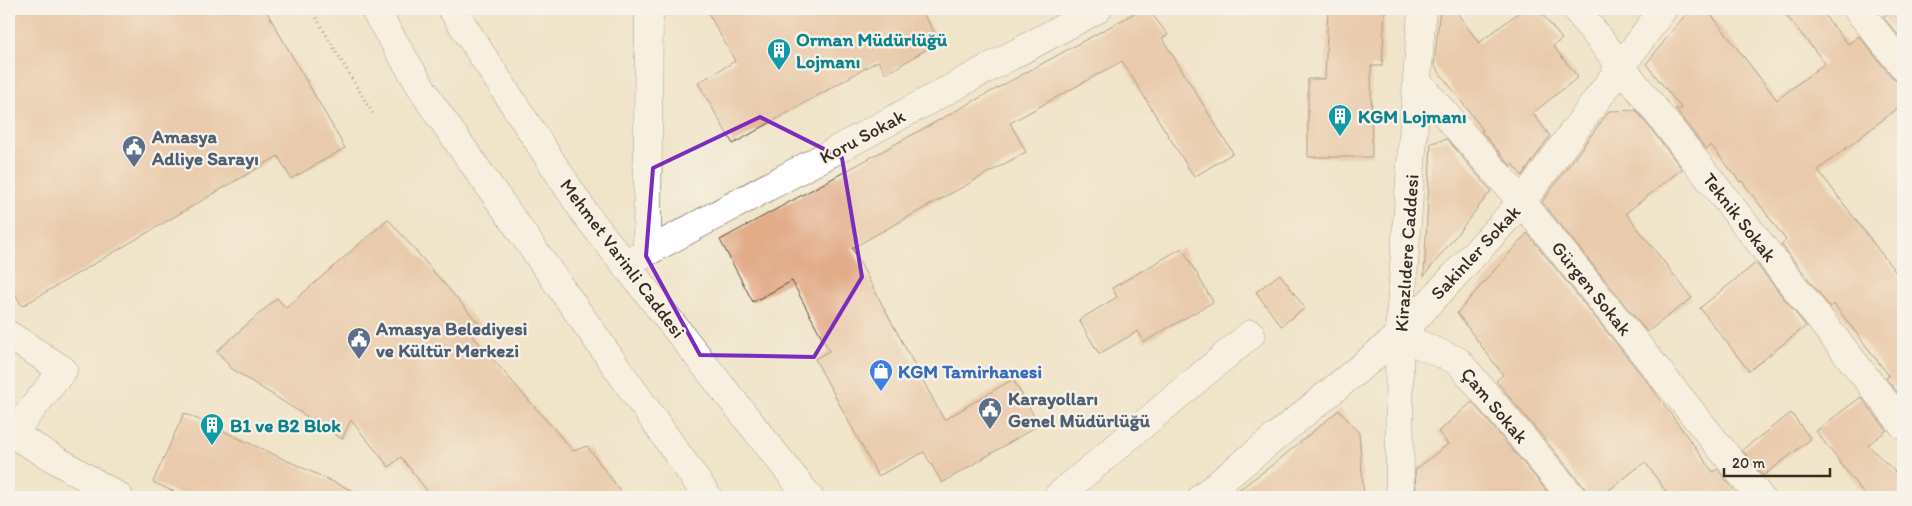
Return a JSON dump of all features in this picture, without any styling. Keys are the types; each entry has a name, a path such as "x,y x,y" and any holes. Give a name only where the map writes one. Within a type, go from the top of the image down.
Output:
{"street":[{"path":"374,9 432,105 708,497"},
{"name":"Mehmet Varinli Caddesi","path":"452,9 586,215 636,258 809,497"},
{"path":"636,258 649,9"},
{"name":"Koru Sokak","path":"636,258 1098,9"},
{"name":"Kirazlıdere Caddesi","path":"1400,497 1399,336 1422,9"},
{"name":"Teknik Sokak","path":"1576,9 1903,425"},
{"name":"Sakinler Sokak","path":"1202,497 1399,336 1522,202 1663,9"},
{"path":"1857,9 1903,66"},
{"name":"Gürgen Sokak","path":"1418,83 1522,202 1760,497"},
{"path":"1057,497 1251,334"},
{"path":"9,335 63,370 10,433 82,488 119,497"},
{"name":"Çam Sokak","path":"1399,336 1458,361 1572,497"}],"path":[{"path":"311,9 374,116"}],"highlighted area":[{"path":"760,117 842,158 862,277 814,357 700,355 646,256 653,168"}],"building":[{"name":"Amasya Adliye Sarayı","path":"9,9 265,9 345,148 291,179 278,156 22,306 9,283"},
{"name":"Orman Müdürlüğü Lojmanı","path":"706,9 920,9 940,41 886,74 878,61 733,144 698,83 735,61"},
{"path":"1142,9 1148,9 1168,35 1162,38 1233,153 1194,177 1122,61 1010,123 1026,152 852,248 944,420 1013,379 1039,425 942,483 924,452 878,476 815,359 829,351 792,281 753,302 720,240"},
{"path":"1328,9 1385,9 1382,66 1371,66 1372,157 1308,157 1308,79 1325,79"},
{"path":"1440,9 1454,9 1479,43 1523,9 1538,9 1562,39 1553,46 1578,77 1533,113 1550,136 1522,176 1481,131 1483,130 1434,65"},
{"path":"1690,9 1707,9 1777,100 1825,63 1781,9 1819,9 1848,44 1859,36 1891,76 1903,81 1903,104 1818,170 1903,282 1903,400 1886,378 1889,376 1834,304 1830,307 1781,244 1786,240 1742,181 1740,182 1711,145 1706,149 1675,109 1682,109 1646,64"},
{"path":"1894,9 1903,9 1903,41 1883,17"},
{"path":"1636,110 1682,169 1626,213 1692,298 1647,332 1542,202 1609,111"},
{"path":"1447,139 1491,191 1424,276 1431,143"},
{"name":"Amasya Belediyesi ve Kültür Merkezi","path":"388,219 480,325 470,333 573,451 587,446 625,497 432,497 401,457 389,467 351,420 342,439 232,369 217,351 277,298 286,308"},
{"path":"1527,233 1649,384 1713,472 1717,469 1738,495 1735,497 1670,497 1645,462 1600,497 1587,497 1584,487 1496,381 1503,375 1457,313"},
{"path":"1182,248 1213,302 1144,342 1138,331 1099,354 1079,320 1117,297 1112,288"},
{"path":"1756,263 1806,326 1749,371 1700,308"},
{"path":"1280,274 1305,308 1281,326 1256,292"},
{"path":"1861,397 1887,430 1868,445 1903,480 1903,497 1866,497 1816,431"},
{"path":"1472,402 1552,497 1416,497 1415,470 1448,444 1438,432"},
{"path":"1339,410 1359,433 1364,497 1229,497 1275,463"},
{"name":"B1 ve B2 Blok","path":"184,413 366,497 185,497 153,482"},
{"path":"1791,413 1811,439 1763,476 1742,450"}],"place":[{"name":"Orman Müdürlüğü Lojmanı","path":"779,71"},
{"name":"KGM Lojmanı","path":"1340,137"},
{"name":"Amasya Adliye Sarayı","path":"134,168"},
{"name":"Amasya Belediyesi ve Kültür Merkezi","path":"359,360"},
{"name":"KGM Tamirhanesi","path":"881,392"},
{"name":"Karayolları Genel Müdürlüğü","path":"990,430"},
{"name":"B1 ve B2 Blok","path":"212,446"}]}
